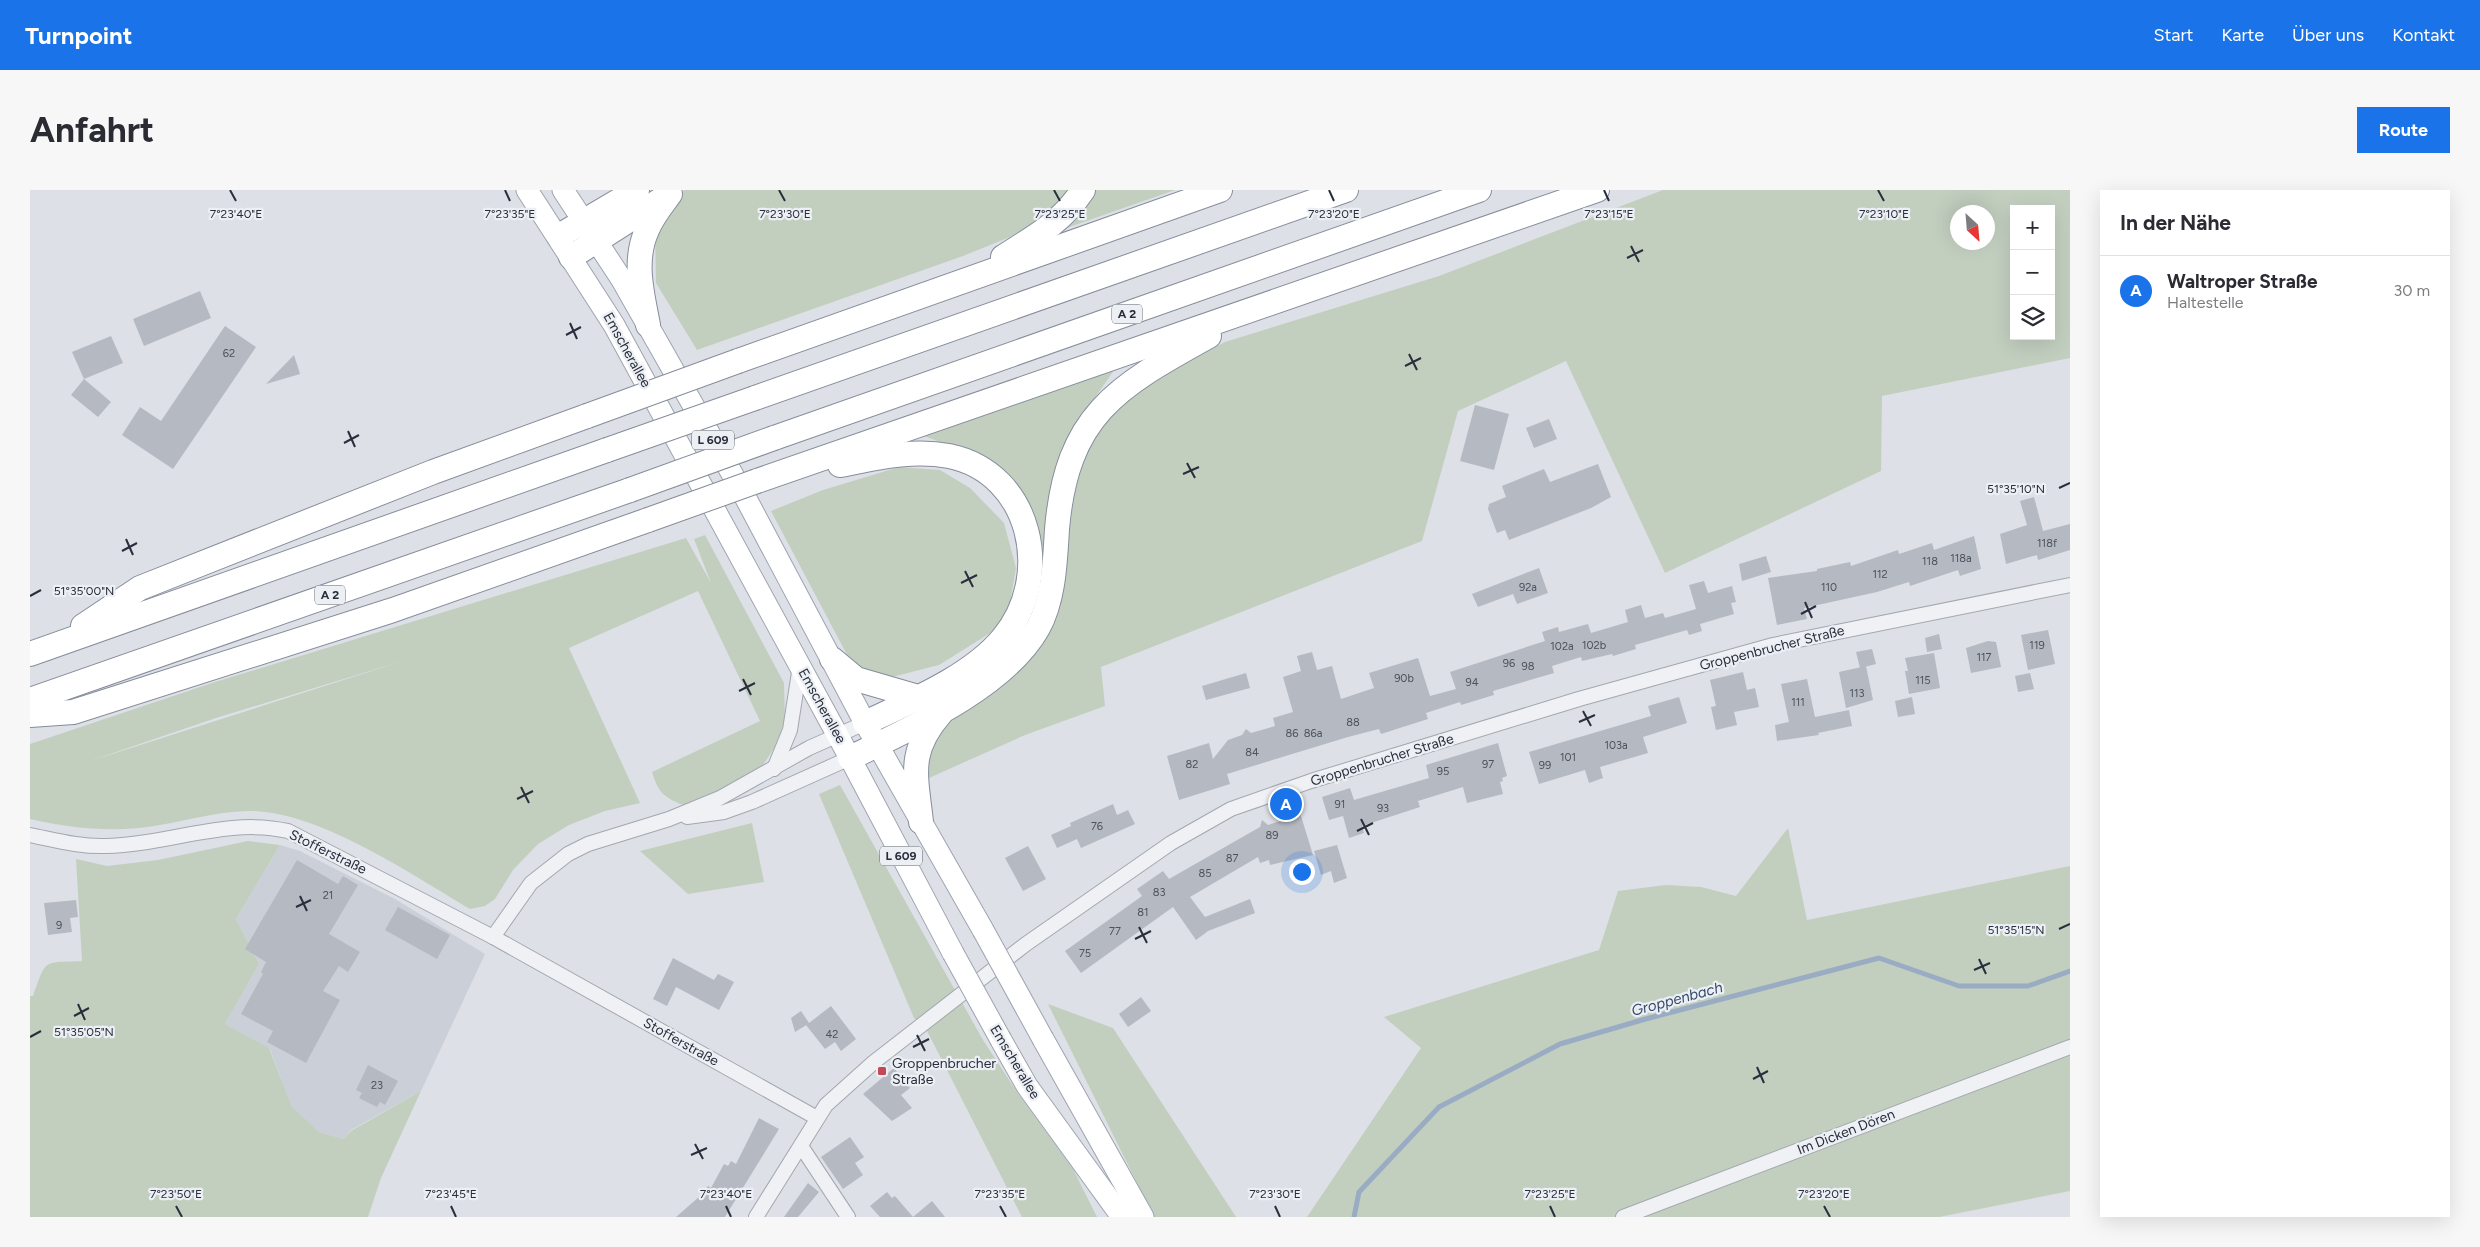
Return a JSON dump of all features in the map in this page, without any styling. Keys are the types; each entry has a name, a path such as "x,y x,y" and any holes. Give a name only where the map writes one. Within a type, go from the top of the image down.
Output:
{"highway":[{"path":"571,257 591,231 637,190"},
{"path":"970,279 1046,230 1068,211 1083,190"},
{"path":"55,645 140,588 433,472 738,361 1220,190"},
{"path":"30,654 1346,190"},
{"name":"A 2","path":"30,700 1479,190"},
{"path":"30,715 73,712 393,610 757,481 791,472 1270,302 1597,190"},
{"path":"559,236 591,231 673,192"},
{"path":"648,325 639,272 640,252 647,228 673,192"},
{"path":"850,758 969,695 1003,671 1024,648 1038,627 1048,601 1055,569 1059,507 1067,471 1088,425 1099,410 1147,370 1270,302"},
{"path":"791,472 893,455 922,453 950,456 971,464 1006,490 1019,511 1028,535 1032,566 1027,593 1017,616 1003,638 979,660 918,697 865,724"},
{"path":"832,659 856,679 918,697"},
{"path":"921,822 915,765 918,748 932,723 945,708"}],"main road":[{"name":"Emscherallee","path":"528,190 614,325 839,736 1001,1040 1038,1101 1122,1217"},
{"name":"L 609","path":"562,190 591,231 648,325 742,493 865,724 983,930 1143,1217"}],"street":[{"name":"Groppenbrucher Straße","path":"756,1217 817,1118 837,1094 874,1062 1022,947 1171,843 1231,809 1311,781 1579,699 1774,645 2070,584"},
{"path":"774,769 790,730 800,665"},
{"path":"493,937 531,883 568,854 606,838 669,819 720,798 809,748 865,724"},
{"path":"669,819 724,812 752,802 850,758"},
{"name":"Stofferstraße","path":"30,835 75,844 106,846 155,841 230,827 274,828 288,831 493,937 817,1118"},
{"name":"Im Dicken Dören","path":"1623,1217 2070,1047"},
{"path":"801,1146 848,1217"}],"shaded area":[{"path":"280,845 300,851 395,899 485,954 421,1091 351,1130 344,1139 319,1132 292,1108 270,1049 225,1024 259,964 236,919"}],"green space":[{"path":"685,190 1175,190 1058,231 1040,225 963,256 697,350 656,283 655,230 675,197"},
{"path":"1663,190 2070,190 2070,358 1882,396 1881,471 1665,573 1566,361 1458,411 1422,541 1101,667 1105,706 1025,735 929,778 929,748 950,719 1019,668 1047,636 1060,602 1077,474 1088,445 1106,415 1151,379 1225,342 1439,276"},
{"path":"1121,360 1090,405 1044,551 1033,510 1024,495 1011,482 997,470 963,451 912,432"},
{"path":"899,467 940,470 970,488 1004,523 1016,568 1009,609 995,630 939,665 888,678 854,668 771,511 823,490"},
{"path":"705,535 784,683 785,720 777,744 763,765 709,796 683,805 666,796 659,789 652,772 760,721 698,591 569,648 640,803 605,811 569,825 538,844 513,870 495,899 485,906 470,909 363,846 333,832 275,813 235,812 154,826 123,829 76,827 30,819 30,744 212,683 686,538 711,583 694,539","holes":["406,660 87,762 216,718"]},
{"path":"840,785 983,1040 1015,1089 1073,1169 1097,1217 1022,1217 925,1027 914,1018 819,794"},
{"path":"752,823 764,882 688,894 640,851"},
{"path":"1788,828 1807,920 2070,866 2070,1191 1939,1217 1307,1217 1421,1048 1384,1017 1599,950 1618,891 1666,885 1701,887 1736,896"},
{"path":"248,841 280,845 236,919 259,964 225,1024 269,1048 292,1107 319,1132 344,1139 351,1131 421,1091 381,1178 368,1217 30,1217 30,996 33,996 41,974 48,965 60,962 82,961 76,859 107,866 158,860"},
{"path":"1048,1004 1113,1028 1236,1217 1154,1217"}],"building":[{"path":"200,291 211,318 144,346 133,319"},
{"path":"225,326 256,347 173,469 122,435 140,407 161,421"},
{"path":"111,336 123,363 84,379 72,352"},
{"path":"294,355 300,374 266,384"},
{"path":"84,379 111,402 98,417 71,395"},
{"path":"1475,405 1509,414 1494,470 1460,461"},
{"path":"1549,419 1557,439 1534,448 1526,428"},
{"path":"1598,464 1611,497 1591,508 1509,540 1505,530 1497,533 1488,509 1489,504 1506,497 1502,486 1544,469 1550,482"},
{"path":"2034,497 2043,531 2070,524 2070,550 2038,560 2037,555 2006,564 2000,534 2027,525 2020,501"},
{"path":"1974,536 1981,569 1960,576 1958,570 1910,586 1909,582 1877,592 1804,608 1807,619 1777,625 1768,578 1817,571 1817,569 1850,562 1851,566 1898,550 1899,554 1932,543 1934,550"},
{"path":"1766,556 1771,572 1742,581 1739,564"},
{"path":"1539,568 1548,593 1517,604 1513,594 1478,607 1472,594"},
{"path":"1704,581 1708,593 1732,586 1736,602 1731,603 1734,614 1700,624 1702,631 1689,635 1687,630 1635,645 1636,649 1613,656 1612,654 1582,661 1581,657 1552,666 1554,673 1493,691 1494,695 1461,705 1460,702 1426,713 1428,719 1381,734 1379,729 1348,737 1227,774 1230,784 1179,800 1167,756 1209,743 1213,759 1228,740 1242,735 1246,729 1251,733 1275,726 1273,718 1293,712 1283,677 1301,671 1297,656 1312,652 1317,670 1332,666 1341,699 1374,688 1369,673 1418,658 1430,696 1456,689 1450,672 1545,641 1542,632 1558,627 1559,632 1588,624 1591,633 1628,622 1625,610 1641,605 1645,618 1663,613 1665,618 1696,609 1689,585"},
{"path":"2048,630 2055,664 2028,670 2021,635"},
{"path":"1939,634 1942,649 1927,652 1925,638"},
{"path":"1988,641 1996,642 2001,667 1971,673 1966,648"},
{"path":"1872,649 1876,664 1860,668 1856,652"},
{"path":"1934,653 1940,688 1909,694 1905,671 1908,671 1905,658"},
{"path":"1866,666 1873,700 1846,708 1839,672"},
{"path":"1743,672 1747,690 1755,688 1759,707 1734,712 1737,725 1716,730 1711,707 1716,706 1710,680"},
{"path":"1246,673 1250,688 1206,700 1202,686"},
{"path":"2030,673 2034,689 2018,692 2015,676"},
{"path":"1807,679 1815,717 1849,710 1852,726 1818,733 1819,735 1777,741 1775,725 1789,722 1781,684"},
{"path":"1679,697 1687,723 1643,737 1648,753 1600,767 1603,778 1589,783 1585,770 1539,784 1529,752 1651,716 1648,706"},
{"path":"1912,697 1915,714 1898,717 1895,701"},
{"path":"1498,743 1507,776 1502,778 1503,781 1500,782 1503,794 1467,803 1463,787 1418,801 1420,807 1362,826 1364,833 1349,838 1343,816 1329,820 1322,797 1350,788 1354,800 1429,778 1426,765"},
{"path":"1297,803 1313,855 1270,865 1269,860 1260,863 1258,857 1190,897 1205,917 1250,899 1255,913 1208,931 1196,940 1173,907 1081,973 1065,951 1142,896 1137,889 1163,871 1169,879 1260,827 1262,820 1268,825 1290,818"},
{"path":"1113,804 1117,815 1128,810 1135,824 1081,848 1077,839 1057,848 1051,835 1071,826 1070,823"},
{"path":"1337,845 1347,878 1334,883 1331,871 1321,875 1314,851"},
{"path":"1028,846 1046,879 1023,891 1005,858"},
{"path":"297,860 338,884 343,876 358,885 329,934 360,952 348,972 339,966 323,991 340,1000 306,1063 267,1042 273,1031 241,1014 263,974 261,972 266,962 245,949"},
{"path":"76,900 78,917 70,918 72,932 48,935 44,903"},
{"path":"398,907 450,935 437,959 385,930"},
{"path":"673,958 714,980 718,974 734,982 719,1010 676,987 667,1006 653,999"},
{"path":"1141,997 1151,1011 1128,1027 1119,1014"},
{"path":"831,1006 856,1039 841,1051 835,1042 825,1049 806,1025 795,1032 791,1018 801,1011 809,1023"},
{"path":"368,1065 398,1081 385,1105 380,1102 377,1107 359,1098 362,1093 356,1090"},
{"path":"894,1068 910,1088 901,1095 912,1108 892,1121 863,1094"},
{"path":"759,1118 779,1129 725,1217 676,1217 700,1196 708,1186 711,1188 724,1164 728,1166 731,1161 736,1164"},
{"path":"850,1137 864,1157 855,1163 863,1175 843,1189 821,1157"},
{"path":"808,1183 819,1192 798,1217 784,1217"},
{"path":"887,1192 892,1198 895,1196 913,1217 880,1217 870,1206"},
{"path":"932,1201 945,1217 913,1217"}],"waterway":[{"name":"Groppenbach","path":"1354,1217 1359,1192 1439,1107 1560,1044 1642,1020 1879,958 1959,986 2028,986 2070,971"}],"place":[{"name":"Waltroper Straße","path":"1286,804"},
{"name":"Groppenbrucher Straße","path":"882,1071"}]}
